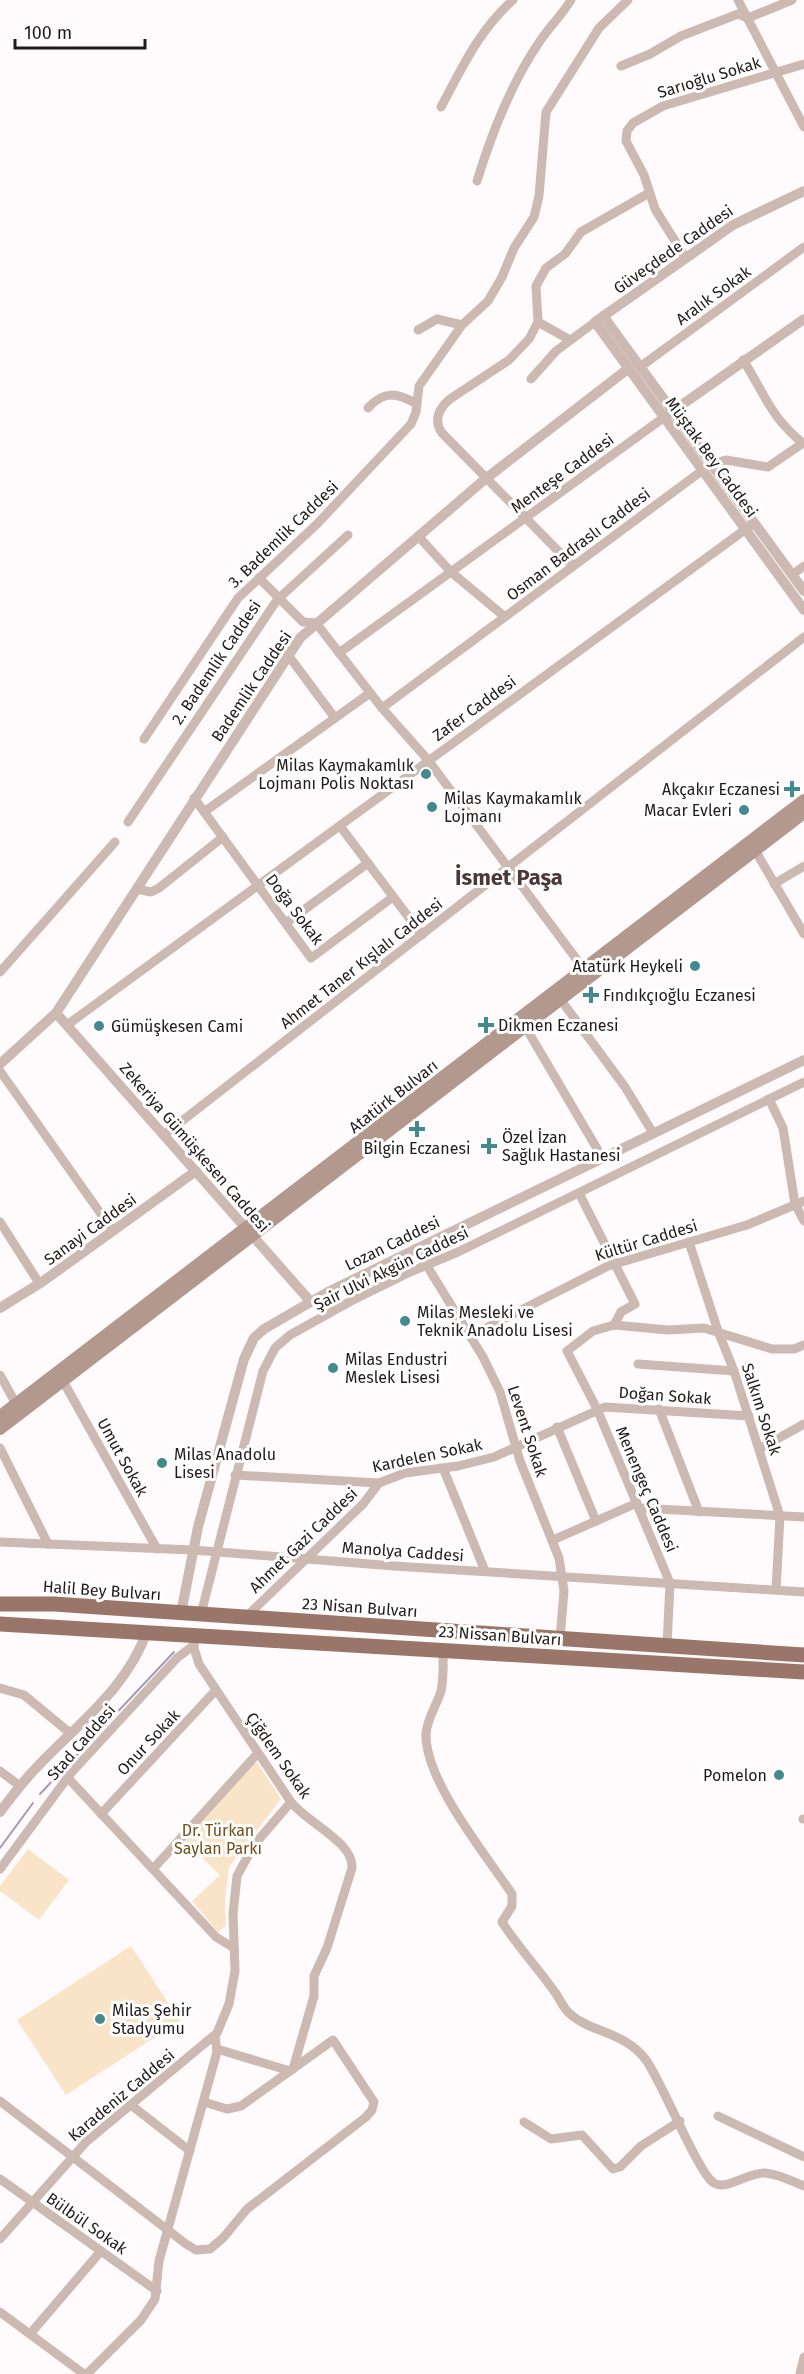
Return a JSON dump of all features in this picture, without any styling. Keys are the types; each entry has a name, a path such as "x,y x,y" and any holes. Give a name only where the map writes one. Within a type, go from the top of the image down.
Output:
{"highway":[{"name":"Halil Bey Bulvarı","path":"0,1604 54,1604 201,1614"},
{"name":"23 Nisan Bulvarı","path":"201,1614 804,1655"},
{"path":"0,1624 147,1632 194,1640"},
{"name":"23 Nissan Bulvarı","path":"194,1640 443,1649 804,1672"}],"main road":[{"name":"Atatürk Bulvarı","path":"0,1429 250,1233 752,847 804,800"},
{"name":"Atatürk Bulvarı","path":"752,847 804,813"},
{"name":"Atatürk Bulvarı","path":"0,1416 526,1028 559,996"}],"street":[{"path":"441,107 478,38 494,17 513,0"},
{"path":"477,181 490,140 515,86 540,41 571,0"},
{"name":"3. Bademlik Caddesi","path":"144,739 238,598 317,524 405,433 414,419 418,386 462,325 485,305 493,294 536,209 546,112 599,28 628,0"},
{"path":"738,0 804,127"},
{"path":"621,66 650,54 681,36 738,14 748,18 792,0"},
{"name":"Sarıoğlu Sokak","path":"685,257 658,215 644,175 626,141 627,131 633,123 663,106 804,64"},
{"name":"Güveçdede Caddesi","path":"599,319 739,221 804,191"},
{"path":"573,566 524,519 439,430 437,419 445,403 509,360 529,339 538,322 536,286 546,268 565,254 581,232 649,193"},
{"name":"Aralık Sokak","path":"635,367 804,247"},
{"name":"Menteşe Caddesi","path":"339,653 742,360 804,318"},
{"path":"418,330 437,319 462,325"},
{"path":"531,379 556,351 599,319"},
{"name":"Müştak Bey Caddesi","path":"599,319 750,526 804,610"},
{"path":"538,322 570,340"},
{"path":"707,467 726,460 764,468 804,443 774,416 760,386 742,360"},
{"name":"Bademlik Caddesi","path":"0,1064 56,1013 300,638 487,478 635,367"},
{"path":"368,408 381,395 389,393 417,404"},
{"name":"Osman Badraslı Caddesi","path":"382,708 707,467"},
{"name":"Müştak Bey Caddesi","path":"750,526 804,591"},
{"name":"Zafer Caddesi","path":"67,1025 750,526"},
{"name":"2. Bademlik Caddesi","path":"128,822 278,598 348,535"},
{"path":"418,536 451,572 505,616"},
{"path":"792,575 804,566"},
{"path":"259,578 303,622 316,623 382,708 428,760 507,869 588,974"},
{"name":"Ahmet Taner Kışlalı Caddesi","path":"164,1135 804,638"},
{"path":"288,655 335,718"},
{"path":"204,812 370,693"},
{"name":"Doğa Sokak","path":"194,798 311,958 393,897"},
{"path":"340,826 422,935"},
{"path":"137,889 151,892 159,888 223,837"},
{"path":"0,972 115,842"},
{"path":"752,847 804,934"},
{"path":"286,923 368,862"},
{"path":"774,884 804,866"},
{"path":"559,996 625,1088 653,1133"},
{"name":"Zekeriya Gümüşkesen Caddesi","path":"56,1013 310,1301"},
{"path":"526,1028 602,1157"},
{"name":"Lozan Caddesi","path":"181,1613 193,1550 248,1349 264,1329 310,1301 416,1248 804,1060"},
{"path":"0,1071 113,1231"},
{"name":"Şair Ulvi Akgün Caddesi","path":"201,1614 263,1371 275,1348 297,1330 344,1304 579,1193 804,1082"},
{"path":"769,1099 785,1134 804,1221"},
{"name":"Sanayi Caddesi","path":"0,1308 39,1283 196,1171"},
{"path":"579,1193 635,1304 621,1312 614,1326 718,1331 772,1349 794,1349 804,1346"},
{"name":"Kültür Caddesi","path":"470,1336 616,1263 747,1225 800,1202"},
{"path":"0,1222 39,1283"},
{"name":"Salkım Sokak","path":"689,1242 718,1331 734,1371 780,1516 777,1590"},
{"name":"Levent Sokak","path":"416,1248 470,1336 500,1392 515,1447 553,1540 563,1576 560,1639"},
{"name":"Menengeç Caddesi","path":"614,1326 593,1331 567,1351 597,1409 670,1583 667,1646"},
{"path":"638,1364 734,1371"},
{"path":"0,1375 16,1404"},
{"name":"Umut Sokak","path":"63,1381 157,1548"},
{"name":"Doğan Sokak","path":"515,1447 597,1409 615,1406 748,1416"},
{"path":"660,1409 699,1512"},
{"path":"759,1449 804,1424"},
{"path":"557,1427 596,1521"},
{"name":"Kardelen Sokak","path":"235,1475 380,1483 405,1473 483,1461 515,1447"},
{"path":"0,1448 48,1544"},
{"path":"443,1468 485,1572"},
{"name":"Ahmet Gazi Caddesi","path":"245,1617 363,1504 380,1483"},
{"path":"553,1540 638,1506 699,1512 804,1517"},
{"name":"Manolya Caddesi","path":"0,1542 193,1550 485,1572 804,1592"},
{"path":"0,1812 20,1786 128,1672 140,1652 147,1632"},
{"name":"Çiğdem Sokak","path":"194,1640 199,1664 291,1802 308,1819 343,1846 352,1858 352,1868 327,1948 314,1976 314,1996 292,2070"},
{"name":"Stad Caddesi","path":"0,1869 68,1778 194,1640"},
{"path":"443,1649 441,1691 432,1707 426,1733 429,1758 440,1784 512,1894 512,1906 502,1922 569,2013 591,2026 616,2035 645,2058 680,2121 701,2168 716,2185 728,2185 748,2174 767,2173 804,2186"},
{"path":"0,1688 24,1695 70,1733"},
{"name":"Onur Sokak","path":"101,1814 216,1690"},
{"path":"153,1869 258,1753"},
{"path":"0,1771 20,1786"},
{"path":"68,1778 216,1937 234,1948"},
{"name":"Karadeniz Caddesi","path":"0,2240 72,2156 215,2036 229,2004 235,1971 234,1889 241,1865 258,1839 291,1802"},
{"path":"0,2312 86,2374 146,2314 157,2291 159,2261 204,2102 217,2049 215,2036"},
{"path":"0,2101 196,2250 210,2249 223,2238 247,2209 372,2110 374,2102 371,2094 333,2040 236,2108 226,2109 204,2102"},
{"path":"217,2049 292,2070"},
{"path":"131,2105 190,2151"},
{"path":"718,2116 804,2157"},
{"path":"524,2122 551,2139 582,2135 613,2169 620,2167 641,2146 680,2121"},
{"name":"Bülbül Sokak","path":"0,2179 157,2291"},
{"path":"30,2334 101,2251"},
{"path":"800,2374 804,2357"}],"green space":[{"name":"Dr. Türkan Saylan Parkı","path":"256,1761 281,1799 229,1867 225,1899 226,1925 218,1932 192,1901 220,1875 185,1840"},
{"path":"28,1849 69,1880 39,1920 0,1891 0,1886"},
{"path":"131,1946 180,2021 66,2095 17,2020"}],"waterway":[{"path":"40,1794 174,1652"},
{"path":"0,1848 33,1803"}],"place":[{"name":"Milas Kaymakamlık Lojmanı Polis Noktası","path":"426,774"},
{"name":"Akçakır Eczanesi","path":"792,789"},
{"name":"Milas Kaymakamlık Lojmanı","path":"432,807"},
{"name":"Macar Evleri","path":"744,810"},
{"name":"Atatürk Heykeli","path":"695,966"},
{"name":"Fındıkçıoğlu Eczanesi","path":"591,995"},
{"name":"Dikmen Eczanesi","path":"486,1025"},
{"name":"Gümüşkesen Cami","path":"99,1026"},
{"name":"Bilgin Eczanesi","path":"417,1129"},
{"name":"Özel İzan Sağlık Hastanesi","path":"489,1146"},
{"name":"Milas Mesleki ve Teknik Anadolu Lisesi","path":"405,1321"},
{"name":"Milas Endustri Meslek Lisesi","path":"333,1368"},
{"name":"Milas Anadolu Lisesi","path":"162,1463"},
{"name":"Pomelon","path":"779,1775"},
{"name":"Milas Şehir Stadyumu","path":"100,2019"}],"district":[{"name":"İsmet Paşa","path":"509,877"}]}
